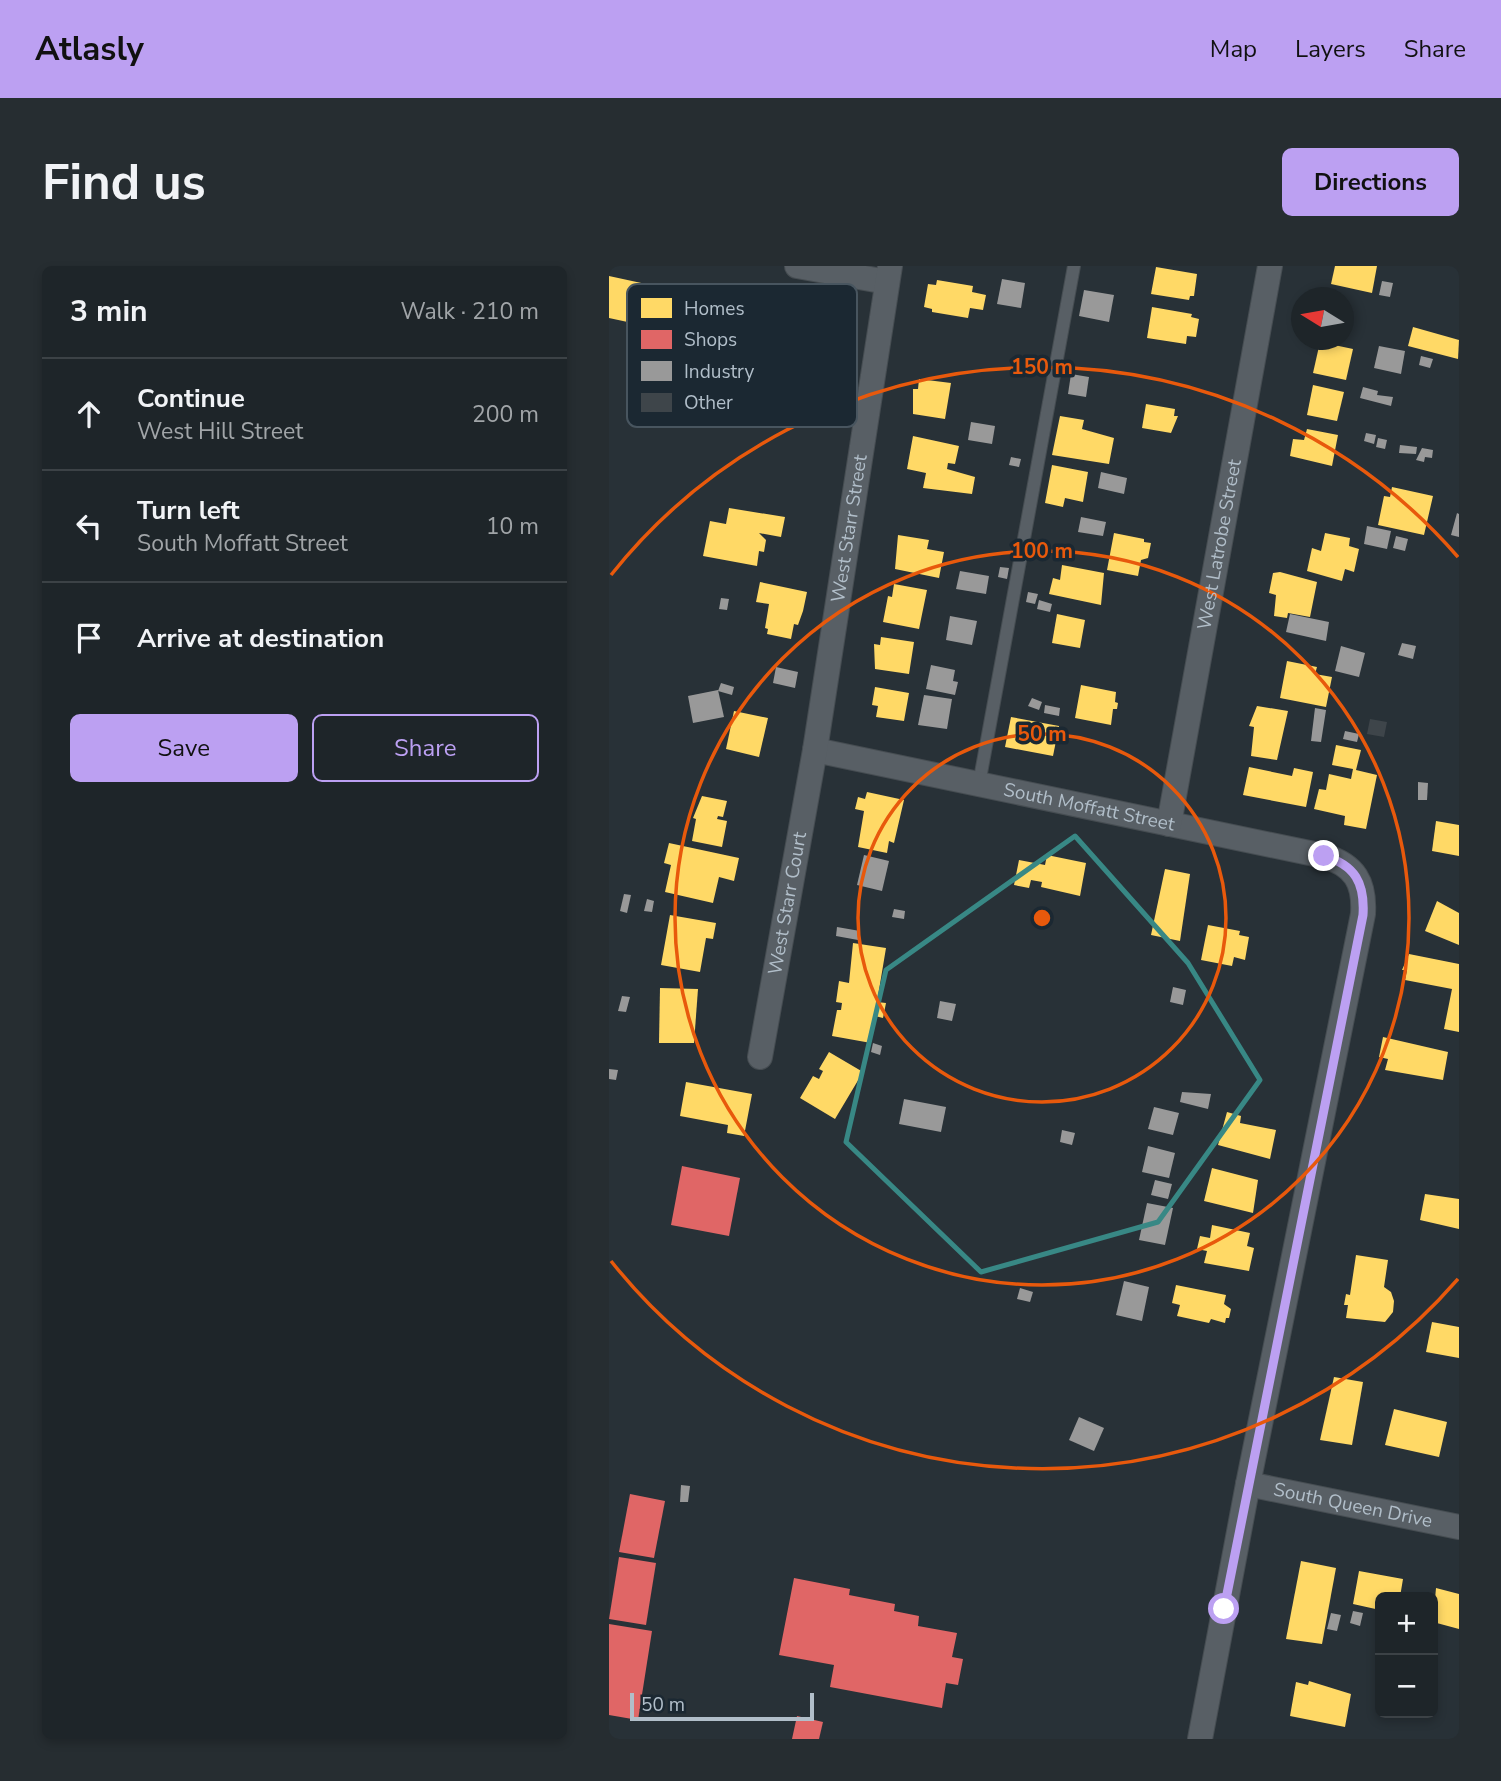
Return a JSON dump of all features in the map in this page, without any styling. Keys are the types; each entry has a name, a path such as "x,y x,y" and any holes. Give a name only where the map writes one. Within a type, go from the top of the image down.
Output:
{"street":[{"path":"797,266 889,274"},
{"name":"West Latrobe Street","path":"1169,824 1270,266"},
{"name":"West Starr Street","path":"815,750 889,274"},
{"name":"South Moffatt Street","path":"815,750 1324,856 1348,865 1357,875 1362,892 1363,915 1248,1484"},
{"name":"West Starr Court","path":"760,1057 815,750"},
{"path":"1200,1739 1248,1484"},
{"name":"South Queen Drive","path":"1248,1484 1459,1527"}],"lane":[{"path":"979,784 1074,266"}],"highlighted area":[{"path":"1075,836 1188,963 1260,1080 1158,1222 981,1272 846,1142 886,970"}],"building: Homes":[{"path":"1335,266 1377,266 1372,293 1331,284"},
{"path":"1156,267 1197,274 1194,296 1190,296 1189,300 1151,294"},
{"path":"609,276 646,284 627,284 627,322 609,318"},
{"path":"937,280 973,286 972,292 986,295 983,310 970,308 968,318 932,312 932,309 924,307 928,284 936,285"},
{"path":"1152,307 1192,314 1191,317 1199,319 1196,337 1187,336 1186,344 1147,338"},
{"path":"1413,327 1459,340 1458,359 1408,346"},
{"path":"1318,350 1353,350 1346,380 1313,373"},
{"path":"919,379 951,383 945,419 913,414 913,389 918,389"},
{"path":"1313,385 1344,392 1337,421 1307,415"},
{"path":"1146,404 1175,409 1174,416 1178,416 1171,433 1142,428"},
{"path":"1060,416 1084,420 1082,429 1114,438 1109,464 1052,455"},
{"path":"1307,429 1338,435 1332,466 1290,456 1293,439 1304,440"},
{"path":"913,436 959,446 955,464 948,463 947,469 975,477 972,494 923,488 926,473 907,469"},
{"path":"1052,465 1088,472 1083,502 1065,498 1063,507 1045,503"},
{"path":"1392,487 1433,496 1424,535 1378,525 1384,496 1390,497"},
{"path":"729,508 785,517 781,537 759,533 766,540 764,552 759,551 757,566 703,556 710,521 726,524"},
{"path":"1114,533 1151,543 1148,558 1141,560 1138,576 1107,570"},
{"path":"1325,533 1350,538 1349,546 1359,549 1354,572 1345,569 1342,581 1307,571 1312,548 1321,551"},
{"path":"898,535 929,540 927,549 944,552 939,578 895,569"},
{"path":"1062,565 1104,573 1101,605 1049,594 1053,578 1060,580"},
{"path":"1280,572 1317,582 1310,617 1288,613 1287,618 1274,616 1276,595 1269,593 1273,573"},
{"path":"760,582 807,592 803,611 798,625 794,624 791,639 767,634 768,629 765,628 769,604 756,602"},
{"path":"894,584 927,590 919,629 883,622 888,596 892,597"},
{"path":"1057,614 1085,620 1080,648 1052,643"},
{"path":"881,637 914,642 909,674 875,669 874,644 880,645"},
{"path":"1287,661 1317,667 1315,674 1332,677 1326,707 1280,698"},
{"path":"1081,685 1116,692 1115,702 1118,703 1117,709 1113,709 1111,725 1075,718"},
{"path":"875,687 909,693 904,721 876,717 878,706 872,705"},
{"path":"1257,706 1288,711 1277,760 1251,756 1254,727 1249,726"},
{"path":"734,711 768,718 759,757 726,749"},
{"path":"1011,717 1059,726 1053,756 1005,747"},
{"path":"1336,745 1361,750 1356,770 1377,775 1366,829 1344,825 1345,816 1314,809 1319,789 1326,790 1329,774 1351,779 1353,769 1332,765"},
{"path":"1249,767 1292,776 1294,768 1313,772 1306,807 1243,795"},
{"path":"867,792 904,800 894,843 889,841 887,853 858,847 864,811 855,809 858,797 865,799"},
{"path":"702,796 727,801 723,817 718,816 717,819 727,821 722,847 692,841 696,819 693,818"},
{"path":"1436,821 1459,825 1459,856 1432,851"},
{"path":"669,843 739,858 734,881 719,877 713,903 665,892 671,865 664,863"},
{"path":"1047,855 1086,863 1080,896 1041,887 1042,882 1031,880 1029,888 1014,885 1019,860 1045,865"},
{"path":"1165,869 1190,874 1180,941 1151,935"},
{"path":"1437,901 1459,913 1459,945 1425,931"},
{"path":"670,915 716,923 713,939 706,938 700,972 661,965"},
{"path":"1208,925 1240,931 1239,935 1249,937 1245,960 1234,957 1232,966 1201,960"},
{"path":"853,943 886,948 877,1002 886,1003 883,1018 875,1016 871,1043 832,1036 837,1010 841,1010 842,1003 836,1002 839,981 849,983"},
{"path":"1409,954 1459,964 1459,1032 1444,1029 1452,989 1405,980 1407,970 1402,970"},
{"path":"660,988 698,989 694,1043 659,1043"},
{"path":"1383,1037 1448,1052 1443,1080 1385,1070 1388,1059 1379,1057"},
{"path":"829,1052 863,1072 835,1119 800,1098 813,1076 819,1079 823,1071 819,1069"},
{"path":"686,1082 752,1094 744,1136 727,1133 728,1125 680,1116"},
{"path":"1227,1112 1241,1116 1240,1123 1276,1130 1270,1159 1218,1145"},
{"path":"1212,1168 1258,1180 1253,1213 1204,1201"},
{"path":"1425,1194 1459,1199 1459,1229 1420,1220"},
{"path":"1212,1225 1250,1233 1247,1246 1254,1248 1249,1271 1204,1263 1207,1251 1197,1249 1200,1236 1210,1238"},
{"path":"1356,1255 1388,1260 1384,1287 1391,1292 1394,1301 1393,1312 1385,1322 1346,1318 1348,1305 1344,1305 1346,1294 1350,1295"},
{"path":"1176,1285 1226,1295 1224,1304 1231,1309 1229,1318 1226,1318 1225,1323 1211,1319 1209,1323 1177,1316 1180,1305 1172,1303"},
{"path":"1432,1322 1459,1327 1459,1358 1426,1352"},
{"path":"1334,1377 1363,1382 1352,1445 1320,1440"},
{"path":"1394,1409 1447,1422 1439,1457 1385,1445"},
{"path":"1301,1561 1336,1568 1322,1644 1286,1639"},
{"path":"1359,1571 1403,1579 1401,1592 1375,1592 1375,1609 1353,1604"},
{"path":"1436,1588 1459,1594 1459,1629 1438,1623 1438,1592 1436,1592"},
{"path":"1309,1681 1351,1694 1345,1727 1290,1716 1296,1682 1308,1685"}],"building: Shops":[{"path":"682,1166 740,1178 729,1236 671,1225"},
{"path":"630,1494 665,1501 654,1558 619,1552"},
{"path":"619,1557 656,1563 646,1625 609,1619"},
{"path":"794,1578 850,1589 849,1595 895,1604 894,1611 919,1616 918,1626 957,1633 952,1657 963,1659 958,1685 946,1683 942,1708 830,1687 834,1665 779,1655"},
{"path":"609,1624 652,1631 638,1720 609,1715"},
{"path":"797,1716 823,1722 819,1739 792,1739"}],"building: Industry":[{"path":"1002,279 1025,283 1021,308 997,304"},
{"path":"1382,281 1393,283 1390,297 1379,295"},
{"path":"1084,290 1114,295 1109,322 1079,316"},
{"path":"1379,346 1405,351 1401,374 1374,368"},
{"path":"1421,356 1433,359 1430,368 1419,365"},
{"path":"1071,374 1089,377 1086,397 1068,394"},
{"path":"1363,387 1378,391 1377,395 1393,397 1391,406 1360,398"},
{"path":"971,422 995,426 992,444 968,440"},
{"path":"1366,433 1376,435 1374,444 1364,441"},
{"path":"1378,438 1387,440 1385,449 1376,447"},
{"path":"1400,445 1417,447 1416,454 1399,453"},
{"path":"1422,448 1433,450 1432,458 1425,457 1424,462 1416,460"},
{"path":"1011,457 1021,459 1019,467 1009,465"},
{"path":"1101,472 1127,478 1124,494 1098,488"},
{"path":"1457,513 1459,514 1459,537 1451,535"},
{"path":"1081,517 1106,522 1103,536 1078,532"},
{"path":"1367,526 1391,531 1387,549 1364,544"},
{"path":"1396,536 1408,539 1405,551 1393,548"},
{"path":"1000,567 1009,568 1007,579 998,577"},
{"path":"960,571 989,576 986,594 956,589"},
{"path":"1028,592 1038,594 1035,604 1026,602"},
{"path":"721,598 729,599 727,610 719,609"},
{"path":"1039,600 1052,604 1050,612 1037,609"},
{"path":"1290,614 1329,622 1326,641 1286,632"},
{"path":"950,616 977,621 972,645 946,640"},
{"path":"1402,643 1416,646 1413,659 1398,655"},
{"path":"1341,646 1365,653 1359,677 1335,671"},
{"path":"931,665 955,670 953,681 958,682 955,695 926,689"},
{"path":"776,667 798,672 795,688 773,683"},
{"path":"721,683 734,687 732,695 718,691"},
{"path":"718,690 724,717 693,723 688,696"},
{"path":"924,695 952,699 947,729 918,725"},
{"path":"1032,698 1042,702 1039,710 1028,706"},
{"path":"1045,705 1060,708 1059,716 1044,713"},
{"path":"1315,708 1326,710 1321,742 1311,741"},
{"path":"1345,731 1359,734 1357,742 1343,739"},
{"path":"1418,782 1428,783 1427,800 1418,800"},
{"path":"864,855 889,861 882,891 857,885"},
{"path":"624,894 631,895 627,913 620,911"},
{"path":"647,899 654,901 652,912 644,911"},
{"path":"894,909 905,911 904,919 892,917"},
{"path":"837,927 860,931 858,940 836,936"},
{"path":"1173,987 1186,990 1183,1005 1170,1002"},
{"path":"622,996 630,997 626,1012 618,1011"},
{"path":"940,1001 956,1004 952,1021 937,1018"},
{"path":"873,1043 882,1046 880,1055 871,1052"},
{"path":"609,1069 618,1070 616,1080 609,1079"},
{"path":"1182,1092 1211,1094 1208,1109 1180,1102"},
{"path":"904,1099 946,1107 941,1132 899,1124"},
{"path":"1154,1107 1179,1113 1173,1135 1148,1129"},
{"path":"1062,1130 1075,1133 1072,1145 1060,1142"},
{"path":"1148,1146 1175,1153 1169,1178 1142,1172"},
{"path":"1155,1180 1172,1184 1168,1199 1151,1195"},
{"path":"1147,1203 1173,1208 1165,1245 1139,1240"},
{"path":"1124,1281 1149,1287 1142,1321 1116,1315"},
{"path":"1020,1288 1033,1292 1030,1302 1017,1299"},
{"path":"1079,1417 1104,1428 1094,1451 1069,1440"},
{"path":"681,1485 690,1486 688,1502 680,1502"},
{"path":"1353,1611 1363,1613 1360,1626 1350,1623"},
{"path":"1331,1613 1341,1615 1337,1631 1327,1629"}],"building: Other":[{"path":"1370,719 1387,722 1384,737 1367,734"}],"route":[{"path":"1224,1609 1363,915 1364,902 1357,875 1348,865 1324,856"}]}
